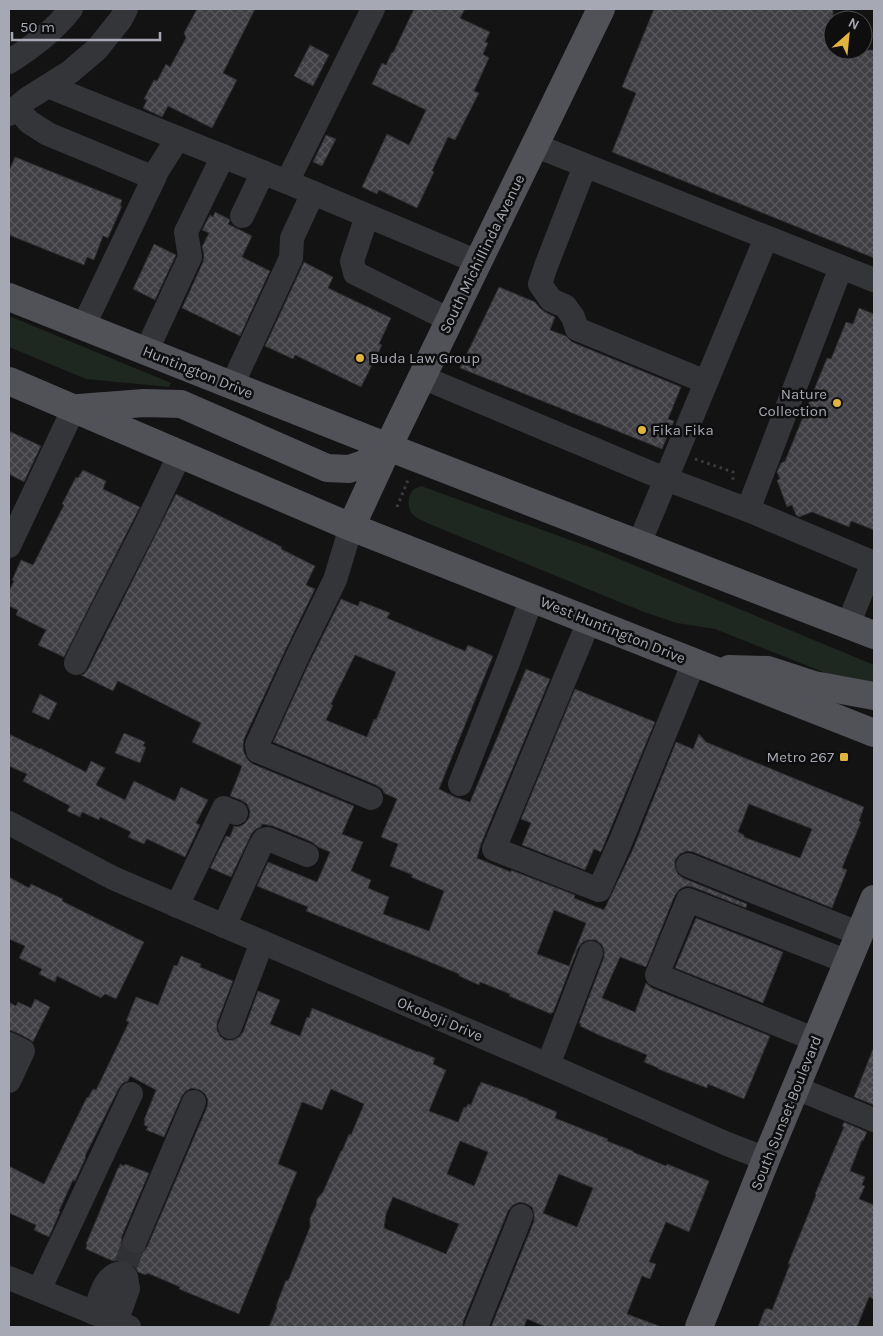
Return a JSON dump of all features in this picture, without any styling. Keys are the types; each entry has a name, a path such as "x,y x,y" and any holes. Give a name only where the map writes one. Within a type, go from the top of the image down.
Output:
{"main road":[{"name":"South Michillinda Avenue","path":"351,527 601,9"},
{"name":"Huntington Drive","path":"9,297 388,447"},
{"path":"9,381 351,527"},
{"path":"74,408 144,403 181,404 327,468 349,469 364,464 388,447 874,635"},
{"name":"West Huntington Drive","path":"351,527 874,734"},
{"path":"701,665 768,670 814,685 874,696"},
{"name":"South Sunset Boulevard","path":"699,1327 766,1159 874,899"}],"street":[{"path":"9,62 31,48 59,24 72,9"},
{"path":"126,9 121,19 97,49 70,72 27,99 13,111 48,134 154,178"},
{"path":"287,182 373,9"},
{"path":"48,86 263,172 478,262"},
{"path":"83,326 157,171 178,138"},
{"path":"534,145 874,280"},
{"path":"146,352 190,258 186,232 223,156"},
{"path":"585,166 540,284 551,300 565,306 574,317 577,329 706,382"},
{"path":"242,216 263,172"},
{"path":"232,385 291,258 292,238 312,193"},
{"path":"367,216 352,261 355,273 450,320"},
{"path":"639,544 766,238"},
{"path":"748,510 841,267"},
{"path":"422,377 665,479 748,510 874,563 848,625"},
{"path":"9,546 74,408"},
{"path":"76,663 180,454"},
{"path":"351,527 335,580 257,744 258,751 371,798"},
{"path":"460,784 532,598"},
{"path":"589,621 494,850 599,890 701,665"},
{"path":"177,906 224,808 236,814"},
{"name":"Okoboji Drive","path":"9,823 113,878 718,1140 766,1159"},
{"path":"224,926 264,840 268,839 307,855"},
{"path":"688,866 860,934"},
{"path":"816,1040 657,975 688,900 848,962"},
{"path":"230,1027 262,942"},
{"path":"548,1065 591,953"},
{"path":"9,1044 24,1052 9,1081"},
{"path":"796,1088 874,1120"},
{"path":"39,1290 131,1094"},
{"path":"135,1241 194,1102"},
{"path":"476,1327 521,1216"},
{"path":"9,1278 123,1325 128,1289 124,1269 108,1280 94,1313"}],"path":[{"path":"690,457 733,472 734,483"},
{"path":"397,507 408,479"}],"shaded area":[{"path":"9,316 171,383 169,387 86,379 9,347"},
{"path":"421,486 595,549 874,665 874,687 853,684 715,629 677,623 644,612 427,523 413,515 409,506 409,498 412,492"}],"building":[{"path":"197,9 255,9 223,73 237,80 212,128 168,106 162,117 143,108 147,100 144,99 154,80 157,81 166,64 170,67 186,38 184,33"},
{"path":"414,9 465,9 460,18 490,32 485,42 488,43 483,54 489,58 474,91 479,93 455,140 448,137 417,208 379,190 377,194 362,187 387,134 409,145 426,110 372,84 382,63 386,65 393,53"},
{"path":"654,9 833,9 823,10 823,60 873,60 874,50 874,258 612,152 636,93 622,87"},
{"path":"310,45 329,55 313,86 294,76"},
{"path":"326,135 336,139 322,166 313,162"},
{"path":"15,157 122,200 120,206 122,206 108,238 103,236 94,260 87,257 84,265 9,235 9,171"},
{"path":"215,212 229,219 228,224 252,236 242,257 270,271 240,336 182,308 203,262 202,247 209,233 202,230 210,215 213,217"},
{"path":"154,244 176,255 155,300 133,289"},
{"path":"304,262 333,277 328,288 391,318 379,344 382,345 361,387 295,355 293,359 265,346"},
{"path":"499,287 535,302 545,312 555,317 550,330 566,336 572,342 681,387 668,419 674,421 662,449 460,368"},
{"path":"859,308 874,314 874,530 851,521 849,527 812,512 799,517 796,515 792,505 787,507 777,480 780,479 777,472 781,463 785,461 827,358 831,359 846,322 853,324"},
{"path":"9,431 41,446 24,482 9,474"},
{"path":"83,470 106,481 103,489 140,507 64,657 38,645 46,630 16,615 18,610 9,606 9,591 21,560 33,565 64,505 62,504 76,477 78,478"},
{"path":"176,494 282,547 281,549 315,566 306,585 315,589 244,739 244,753 253,764 354,806 342,834 363,842 351,871 371,880 368,888 389,897 383,914 429,931 444,891 390,866 398,844 381,837 397,799 384,793 376,785 273,742 341,599 358,606 360,601 390,613 387,618 465,651 468,645 493,656 439,789 455,797 470,802 526,669 550,679 481,844 477,858 575,895 574,898 604,910 633,849 676,742 693,749 699,734 706,742 864,807 859,821 861,822 842,868 847,870 832,908 693,852 687,851 680,854 675,860 678,874 683,878 747,904 746,908 693,887 686,886 680,889 675,895 646,967 620,957 602,998 635,1012 646,983 652,988 770,1036 744,1099 708,1084 707,1088 658,1069 644,1062 647,1055 580,1026 581,1024 579,1023 604,957 602,945 596,940 583,942 578,948 551,1014 509,996 510,994 480,982 479,985 459,976 459,974 306,911 308,907 257,886 268,862 317,882 330,852 312,842 273,826 262,824 261,827 252,833 231,877 210,868 226,836 230,837 234,826 238,827 244,824 249,818 250,811 247,804 230,796 242,766 192,742 201,723 118,681 113,691 81,675 88,669","holes":["355,655 396,672 367,737 326,720 333,705 331,704","749,804 812,829 800,858 744,837 744,835 738,832","554,910 586,923 569,966 537,954"]},
{"path":"575,689 655,722 601,852 594,849 585,870 522,845 531,823 521,819"},
{"path":"40,694 57,703 49,720 32,712"},
{"path":"124,733 145,742 143,746 146,747 140,763 115,753"},
{"path":"9,734 86,772 91,761 105,768 96,785 125,800 134,781 175,801 181,787 208,800 196,823 200,825 185,857 147,839 144,844 128,837 131,832 100,817 99,820 82,812 80,817 67,811 70,806 23,781 27,774 9,766"},
{"path":"9,877 29,888 31,884 63,899 62,901 144,942 116,999 105,994 101,998 57,976 55,982 39,974 42,969 19,958 25,946 9,939"},
{"path":"696,918 783,952 763,1003 675,968"},
{"path":"181,956 201,964 200,967 233,981 217,1023 217,1030 225,1040 233,1040 243,1032 258,991 280,1000 270,1024 300,1036 312,1008 435,1058 433,1064 446,1070 429,1111 458,1122 464,1107 466,1108 468,1104 471,1105 481,1082 557,1112 555,1118 608,1139 607,1141 666,1166 667,1164 709,1181 689,1232 666,1222 649,1262 656,1264 650,1279 642,1276 627,1314 659,1326 546,1327 527,1319 524,1327 491,1327 534,1221 532,1207 520,1202 513,1205 508,1211 463,1322 463,1327 269,1327 286,1280 288,1281 310,1227 310,1218 317,1199 323,1192 364,1104 331,1089 322,1110 302,1102 278,1164 297,1172 239,1314 179,1289 180,1287 147,1273 146,1275 138,1272 132,1263 126,1260 113,1261 86,1249 86,1244 120,1164 149,1173 122,1236 121,1243 124,1250 130,1254 137,1255 147,1247 207,1107 208,1100 200,1090 192,1088 182,1096 164,1137 146,1130 148,1127 144,1125 144,1120 156,1090 130,1076 128,1081 119,1088 85,1156 75,1181 73,1180 49,1237 34,1230 36,1225 9,1213 9,1166 44,1184 87,1097 93,1089 96,1090 129,1022 126,1021 136,997 158,1005 174,965 177,966","holes":["460,1141 488,1152 474,1186 447,1174","559,1174 593,1188 577,1227 543,1213","393,1197 459,1224 446,1254 384,1228 386,1214"]},
{"path":"35,999 50,1007 33,1042 9,1030 9,1002 16,1006 18,1002 31,1008"},
{"path":"874,1049 874,1105 854,1097"},
{"path":"844,1122 867,1132 850,1171 865,1177 862,1185 865,1186 859,1199 874,1205 874,1299 869,1297 857,1327 758,1327 765,1309 772,1310 815,1194 844,1127 842,1126"}],"tunnel":[{"path":"126,1264 135,1241"}],"place":[{"name":"Buda Law Group","path":"360,358"},
{"name":"Nature Collection","path":"837,403"},
{"name":"Fika Fika","path":"642,430"},
{"name":"Metro 267","path":"844,757"}]}
